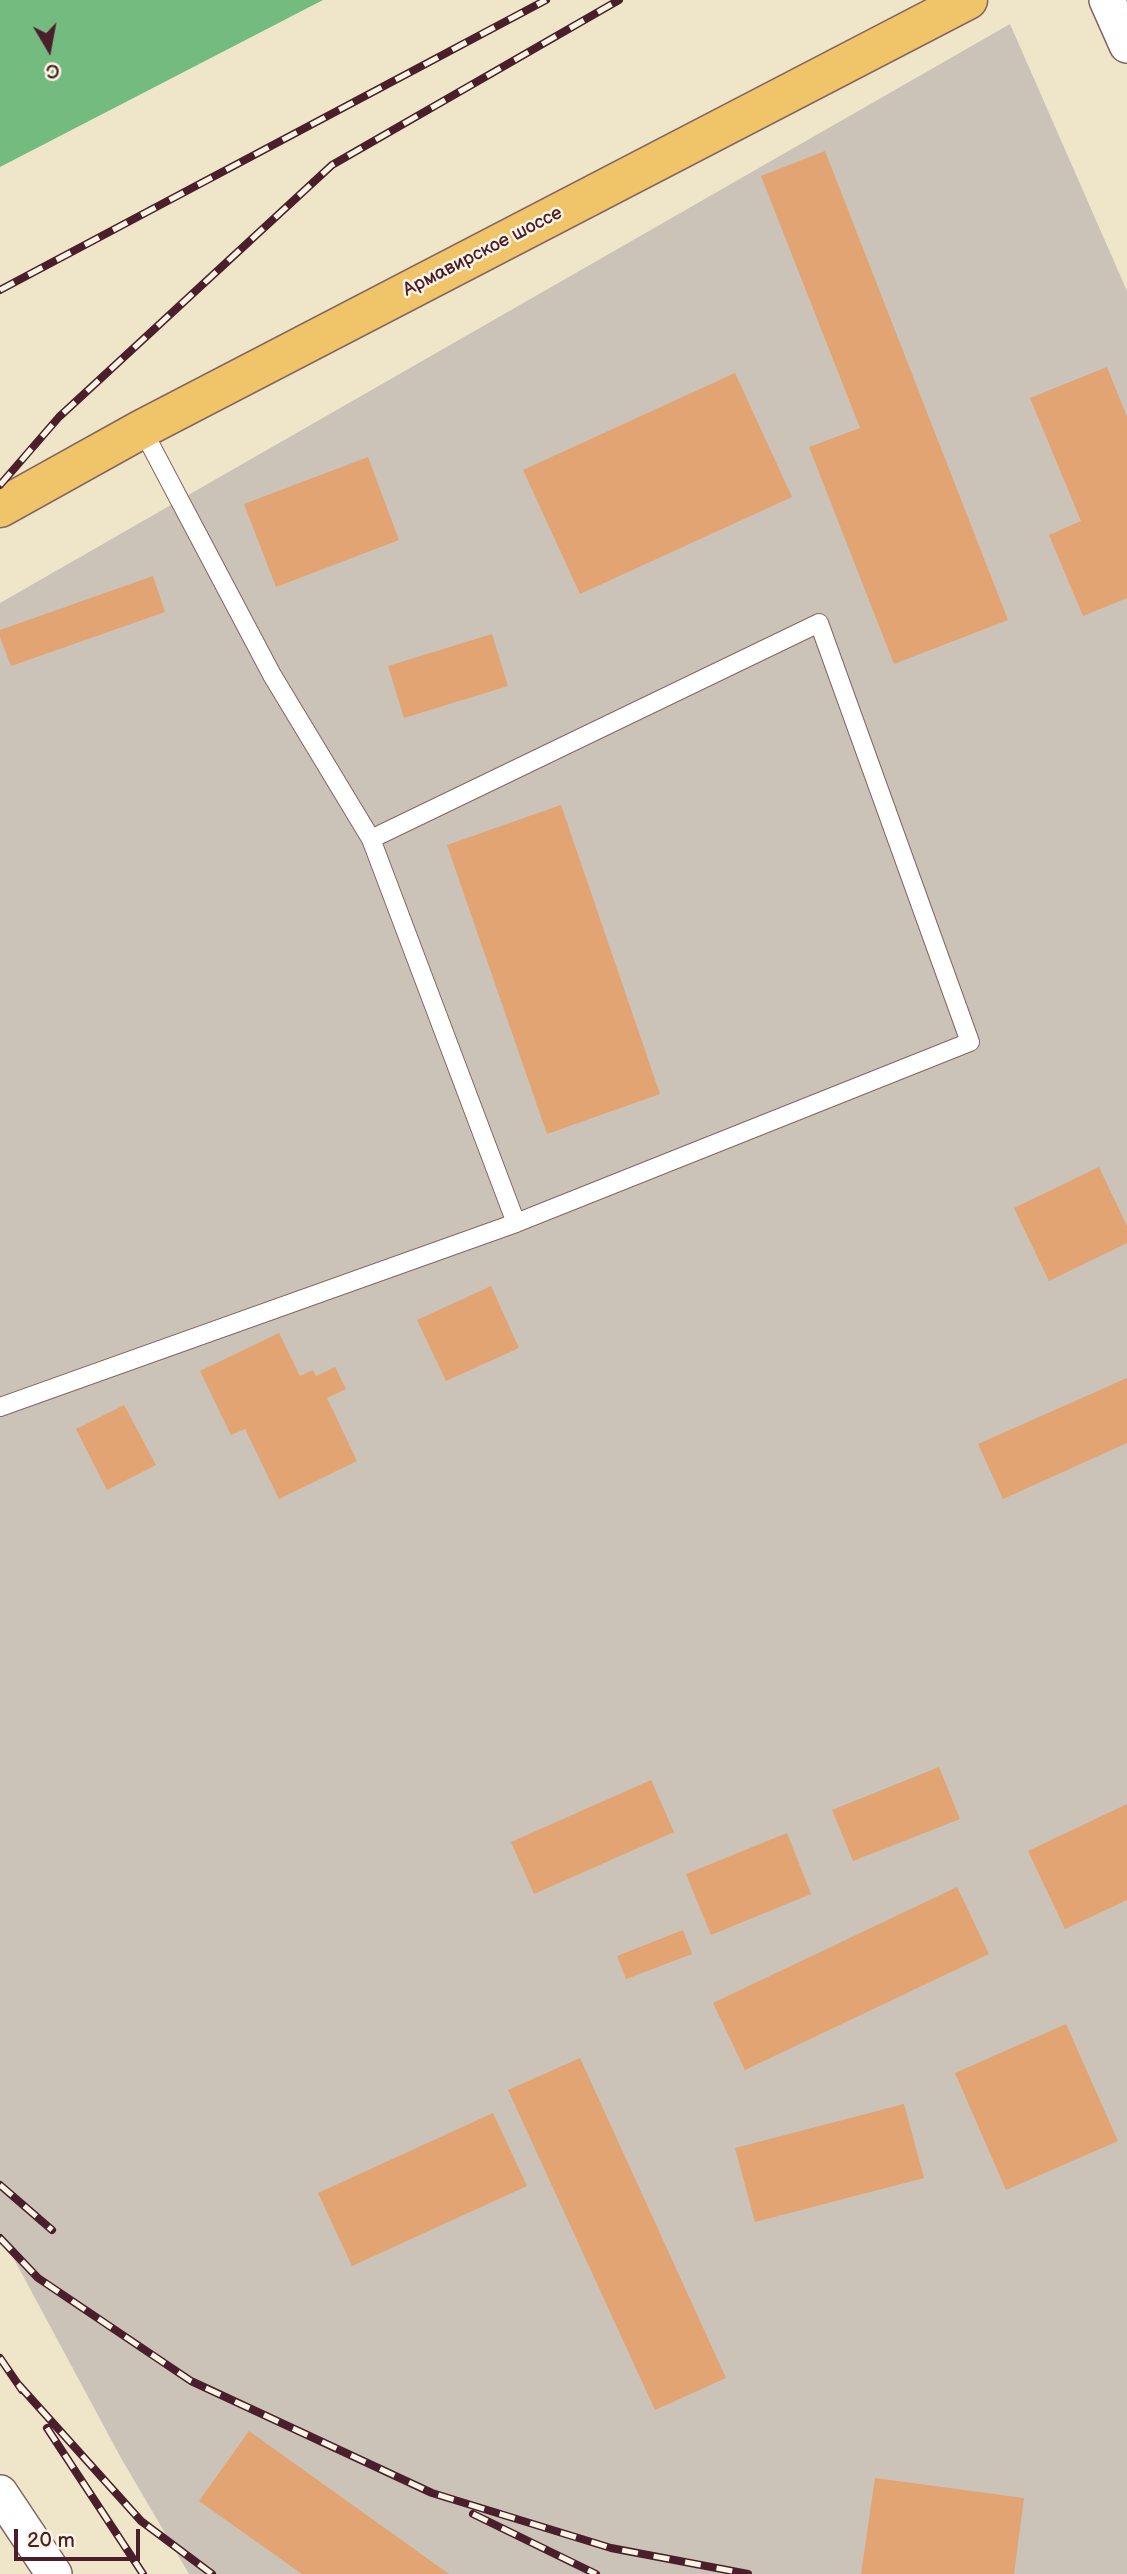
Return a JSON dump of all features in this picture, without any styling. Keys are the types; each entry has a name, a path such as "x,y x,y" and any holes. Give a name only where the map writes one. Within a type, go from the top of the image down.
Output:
{"main road":[{"name":"Армавирское шоссе","path":"0,508 142,429 968,0"}],"street":[{"path":"1107,0 1127,44"},
{"path":"0,2493 54,2574"}],"lane":[{"path":"142,429 272,675 371,839 516,1223"},
{"path":"0,1406 516,1223 970,1042 819,623 371,839"}],"shaded area":[{"path":"1010,24 1127,291 1127,2574 189,2574 121,2458 0,2233 0,603"}],"green space":[{"path":"0,0 323,0 0,167"}],"building":[{"path":"825,151 1008,620 894,664 809,447 860,428 761,176"},
{"path":"1107,367 1127,417 1127,598 1083,616 1049,535 1081,521 1030,398"},
{"path":"735,373 792,497 580,594 523,470"},
{"path":"368,457 399,540 276,587 244,504"},
{"path":"153,576 165,612 11,666 0,630"},
{"path":"492,634 508,686 404,718 388,666"},
{"path":"561,805 660,1094 547,1134 447,845"},
{"path":"1099,1167 1127,1226 1127,1243 1049,1281 1014,1208"},
{"path":"491,1286 519,1348 446,1381 417,1320"},
{"path":"279,1333 300,1376 313,1370 316,1376 335,1367 346,1389 327,1398 357,1461 279,1499 245,1429 231,1435 200,1371"},
{"path":"1127,1378 1127,1443 1003,1499 978,1444"},
{"path":"124,1405 156,1465 107,1490 76,1429"},
{"path":"939,1767 960,1819 853,1861 832,1810"},
{"path":"651,1780 674,1832 534,1894 511,1842"},
{"path":"1127,1804 1127,1900 1065,1929 1028,1851"},
{"path":"787,1833 811,1894 711,1935 686,1874"},
{"path":"957,1887 989,1954 745,2070 713,2003"},
{"path":"683,1930 692,1954 626,1979 617,1956"},
{"path":"1066,2024 1118,2141 1006,2190 955,2073"},
{"path":"580,2058 726,2378 655,2410 508,2090"},
{"path":"904,2104 924,2178 755,2222 735,2148"},
{"path":"493,2113 527,2186 352,2266 318,2193"},
{"path":"249,2431 449,2574 302,2574 199,2501"},
{"path":"875,2478 1024,2498 1014,2574 861,2574"}],"railway":[{"path":"0,290 546,0"},
{"path":"0,485 59,417 332,165 619,0"},
{"path":"0,2185 52,2230"},
{"path":"0,2238 38,2278 191,2381 432,2493 611,2548 748,2574"},
{"path":"0,2358 22,2390"},
{"path":"18,2384 141,2521 212,2574"},
{"path":"47,2428 143,2574"},
{"path":"473,2514 596,2574"}]}
